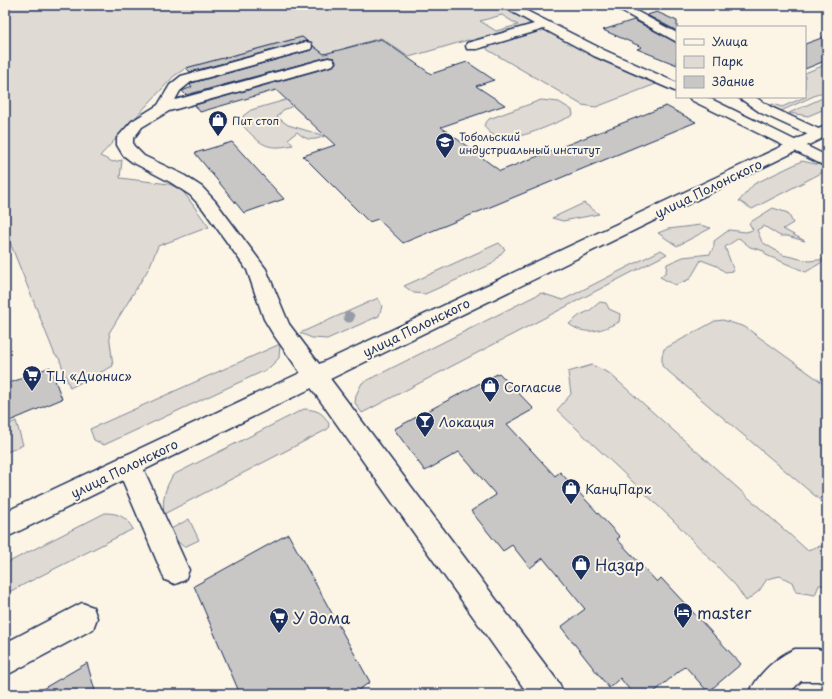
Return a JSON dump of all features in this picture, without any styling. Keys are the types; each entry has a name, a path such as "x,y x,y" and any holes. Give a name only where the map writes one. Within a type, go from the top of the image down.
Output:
{"main road":[{"path":"506,5 599,52 676,88"},
{"path":"625,9 676,37"},
{"path":"472,46 545,25"},
{"path":"164,108 178,83 186,79 306,46"},
{"path":"328,62 164,108 134,127 125,138 125,146 129,152 138,159 176,178 196,191 209,204 256,269 275,319 548,694"},
{"path":"698,98 827,162"},
{"path":"747,98 766,110 823,132"},
{"name":"улица Полонского","path":"5,525 823,132"},
{"path":"129,465 175,570"},
{"path":"5,660 82,618"},
{"path":"765,694 795,665 818,665 827,668"}],"green space":[{"path":"5,5 63,5 65,8 78,5 499,5 529,22 528,27 475,42 468,40 409,57 381,38 345,48 344,70 302,37 186,68 174,76 100,156 113,162 122,160 120,178 169,184 182,190 209,227 158,246 149,268 109,333 113,366 70,388 59,358 55,355 5,230","holes":["502,15 518,25 496,31 480,21"]},
{"path":"540,29 545,29 655,81 656,84 596,107 582,105 488,50 485,46"},
{"path":"827,64 827,90 781,111 770,105 773,104 782,107 806,98 806,73"},
{"path":"365,77 283,110 277,117 288,125 325,136 317,139 307,139 297,132 288,139 293,145 276,147 259,141 242,125 243,116 251,110"},
{"path":"827,96 827,108 808,116 789,113"},
{"path":"541,100 559,102 572,110 573,114 572,116 539,130 512,137 501,137 491,133 484,125 489,119"},
{"path":"802,161 820,165 827,170 752,209 739,201 754,184"},
{"path":"584,203 599,214 563,221 552,218"},
{"path":"773,208 788,213 793,223 783,229 805,241 787,236 780,236 764,226 757,230 762,242 783,255 809,261 827,259 806,272 766,255 764,251 750,247 739,238 725,247 734,271 725,272 717,266 701,260 690,279 675,285 660,277 666,272 667,264 683,257 710,254 714,246 714,241 729,230 746,232 753,230 749,223"},
{"path":"700,225 711,228 677,246 658,233 668,229"},
{"path":"499,243 505,249 492,264 425,294 414,293 404,286"},
{"path":"661,250 667,254 362,413 355,403 356,395 362,383 541,293 563,300"},
{"path":"378,298 382,306 379,316 327,339 312,338 300,333"},
{"path":"600,302 606,303 609,309 620,314 619,322 606,328 594,331 582,330 569,324 580,315 589,311"},
{"path":"723,320 745,327 827,386 827,506 662,366 664,349 715,321"},
{"path":"280,344 279,358 268,369 104,445 94,440 90,429"},
{"path":"592,365 609,373 807,550 820,546 827,549 827,585 819,585 815,595 796,592 792,582 780,576 767,579 759,591 746,601 736,586 673,520 557,410 571,394 568,372"},
{"path":"304,409 313,410 322,414 329,424 328,429 164,514 163,503 165,494 173,475"},
{"path":"16,421 23,445 5,453 5,426"},
{"path":"105,513 122,516 128,521 133,529 5,594 5,564"},
{"path":"189,519 199,540 184,547 177,541 169,530"}],"building":[{"path":"657,12 677,21 676,30 647,15"},
{"path":"634,20 676,42 676,65 637,49 642,47 603,30"},
{"path":"827,36 827,60 806,69 806,44"},
{"path":"302,37 307,41 190,72 186,68"},
{"path":"381,39 431,74 467,62 494,80 476,86 505,105 441,127 500,171 666,106 696,122 403,243 378,219 369,222 303,156 335,145 276,90 200,112 195,105 333,66 336,63 334,58 328,57 186,95 182,91 192,87 190,85 192,83 311,50 313,46 324,54"},
{"path":"232,142 284,199 244,213 195,153"},
{"name":"ТЦ «Дионис»","path":"50,367 62,399 5,423 5,385"},
{"path":"499,373 534,409 507,424 555,476 560,472 620,537 617,539 657,582 661,578 741,664 708,692 685,666 652,694 633,694 620,678 609,688 561,627 585,609 543,558 530,568 512,545 503,551 471,511 496,495 459,452 425,471 394,429"},
{"name":"У дома","path":"288,534 370,682 353,694 240,694 194,586"},
{"path":"87,663 96,694 34,694"}],"place":[{"name":"Пит стоп","path":"218,137"},
{"name":"Тобольский индустриальный институт","path":"445,159"},
{"name":"ТЦ «Дионис»","path":"32,392"},
{"name":"Согласие","path":"490,403"},
{"name":"Локация","path":"425,438"},
{"name":"КанцПарк","path":"571,505"},
{"name":"Назар","path":"581,581"},
{"name":"master","path":"683,629"},
{"name":"У дома","path":"279,634"}]}
